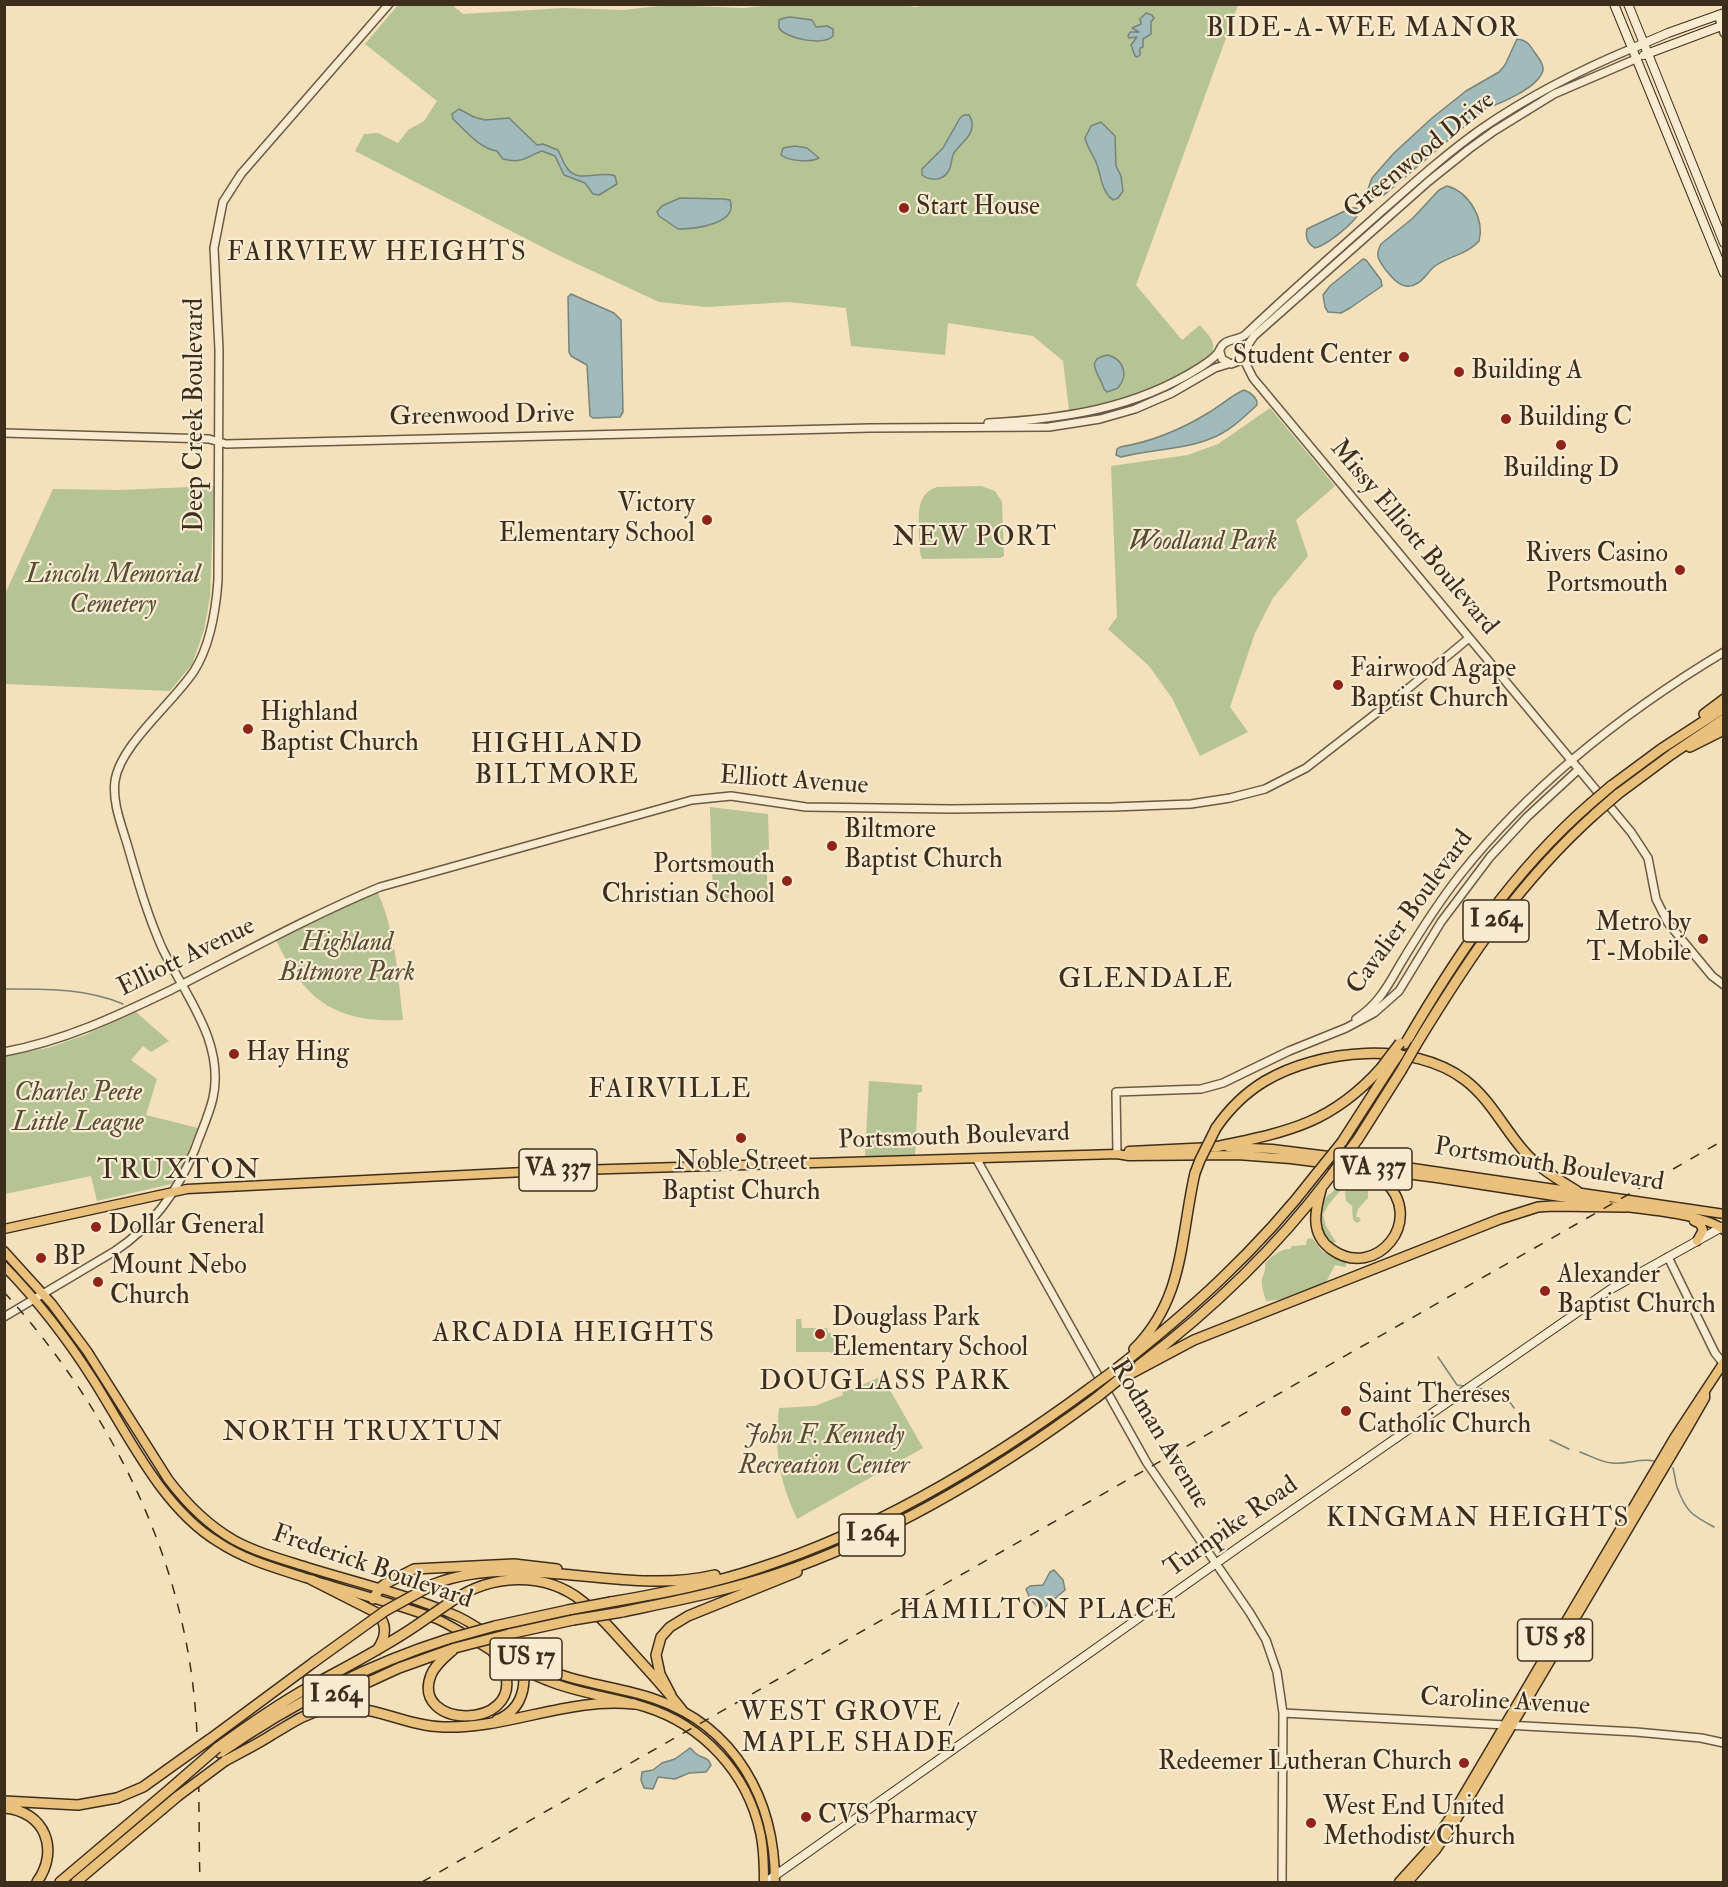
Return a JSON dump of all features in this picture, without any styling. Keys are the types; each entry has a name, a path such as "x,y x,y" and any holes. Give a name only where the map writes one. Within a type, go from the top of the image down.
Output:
{"highway":[{"path":"1661,749 1724,699"},
{"name":"I 264","path":"60,1882 171,1788 257,1727 316,1694 374,1667 448,1639 568,1610 710,1582 788,1558 880,1519 929,1493 1010,1444 1090,1388 1176,1321 1227,1275 1261,1240 1342,1142 1385,1069 1456,959 1501,897 1540,852 1611,786 1661,749 1724,708"},
{"name":"I 264","path":"76,1882 178,1796 221,1754 343,1692 399,1668 455,1648 573,1620 689,1599 744,1584 808,1562 872,1535 972,1480 1036,1440 1096,1398 1185,1327 1230,1287 1322,1187 1358,1139 1474,952 1495,922 1543,865 1618,794 1724,719"},
{"path":"1642,776 1724,730"},
{"path":"1112,1372 1150,1331 1171,1294 1180,1266 1195,1173 1216,1128 1229,1111 1252,1089 1287,1070 1313,1061 1341,1056 1384,1054 1408,1056 1432,1062 1464,1078 1488,1103 1531,1160 1577,1191"},
{"path":"1215,1147 1264,1137 1309,1123 1347,1101 1385,1069"},
{"path":"1322,1187 1315,1218 1318,1232 1324,1243 1336,1253 1349,1258 1362,1258 1379,1252 1390,1243 1398,1230 1401,1215 1398,1201 1386,1182 1360,1167"},
{"path":"1117,1381 1205,1336 1500,1219 1553,1206 1626,1208"},
{"path":"671,1695 660,1674 656,1655 661,1637 670,1627 688,1616 820,1562 872,1535"},
{"path":"4,1801 78,1805 117,1798 143,1787 385,1611 434,1584 457,1577 494,1572 527,1572 653,1582 690,1580 775,1559 788,1558"},
{"path":"373,1599 380,1588 414,1569 446,1566 495,1564 539,1566 597,1578"},
{"path":"312,1580 374,1611 381,1617 385,1635 374,1653"},
{"path":"221,1754 271,1710 374,1653 478,1586 498,1581 529,1580 558,1588 583,1602 612,1630 682,1710"},
{"path":"455,1648 434,1670 429,1687 432,1697 442,1709 453,1715 466,1717 489,1711 500,1701 505,1691 505,1672 493,1652"},
{"path":"477,1726 505,1716 516,1705 522,1693 524,1670 514,1652"},
{"path":"221,1754 304,1716 333,1708 366,1709 406,1722 433,1727 477,1726 586,1704 608,1702 634,1704"},
{"path":"84,1882 178,1796"},
{"path":"4,1808 17,1809 30,1815 44,1833 49,1854 46,1868 37,1882"}],"main road":[{"path":"1614,4 1724,273"},
{"path":"1628,4 1724,243"},
{"name":"Greenwood Drive","path":"1633,48 1721,14"},
{"name":"Greenwood Drive","path":"1638,58 1723,28"},
{"name":"Portsmouth Boulevard","path":"1117,1154 1132,1150 1215,1147 1272,1149 1577,1191 1720,1214"},
{"name":"Portsmouth Boulevard","path":"4,1229 174,1191 544,1171 1117,1154 1129,1156 1264,1156 1360,1167 1676,1214 1723,1229"},
{"path":"1676,1214 1713,1218 1720,1214"},
{"path":"1686,1217 1698,1222 1702,1227 1703,1233 1697,1241"},
{"name":"Turnpike Road","path":"1668,1257 1682,1253 1723,1229"},
{"name":"Turnpike Road","path":"765,1882 775,1880 1216,1564 1611,1289 1723,1229"},
{"name":"Frederick Boulevard","path":"4,1251 43,1294 87,1351 168,1479 201,1516 225,1534 252,1549 380,1588 458,1616 514,1652 559,1674 654,1698 682,1710 720,1738 738,1759 754,1784 770,1827 775,1880"},
{"name":"Frederick Boulevard","path":"4,1266 34,1299 80,1359 162,1488 183,1514 206,1534 232,1551 264,1565 437,1618 524,1670 565,1687 634,1704 659,1712 685,1725 712,1746 725,1760 745,1790 755,1813 763,1847 765,1882"},
{"name":"US 58","path":"1408,1882 1448,1833 1509,1724 1677,1440 1705,1398 1704,1393 1723,1363"},
{"name":"US 58","path":"1399,1882 1440,1834 1509,1724"}],"street":[{"name":"Deep Creek Boulevard","path":"4,1317 130,1241 152,1221 174,1191 190,1160 210,1110 215,1080 214,1062 202,1022 149,917 116,807 114,790 118,769 124,756 184,685 197,666 206,646 214,609 218,580 219,350 214,248 223,202 241,174 389,4"},
{"path":"1721,14 1723,28"},
{"name":"Greenwood Drive","path":"1233,341 1245,335 1410,186 1465,141 1541,92 1633,48"},
{"name":"Greenwood Drive","path":"1242,354 1254,336 1469,149 1554,94 1638,58"},
{"path":"1233,341 1240,345 1242,354 1239,361 1229,364 1222,359 1220,352 1223,344 1233,341"},
{"name":"Greenwood Drive","path":"962,426 1049,419 1108,408 1164,388 1197,369 1220,352"},
{"name":"Missy Elliott Boulevard","path":"1242,354 1253,378 1644,850 1650,866 1656,899 1668,922 1712,976 1724,985"},
{"name":"Greenwood Drive","path":"4,433 209,439 226,444 962,426 1043,427 1100,419 1147,404 1191,383 1215,368 1229,364"},
{"name":"Missy Elliott Boulevard","path":"1229,364 1253,378"},
{"name":"Elliott Avenue","path":"4,1052 52,1042 87,1029 336,906 380,887 698,798 731,796 813,807 962,809 1166,805 1206,802 1245,795 1282,782 1306,768 1469,638"},
{"name":"Cavalier Boulevard","path":"1326,1037 1359,1017 1381,998 1424,926 1463,871 1508,819 1571,760 1643,704 1724,652"},
{"name":"Cavalier Boulevard","path":"1117,1154 1116,1092 1212,1087 1233,1080 1289,1051 1366,1018 1391,999 1441,922 1485,863 1527,817 1579,769"},
{"name":"Rodman Avenue","path":"976,1158 1147,1463 1263,1634 1276,1672 1283,1713 1282,1882"},
{"path":"1668,1257 1715,1353 1723,1363"},
{"name":"Caroline Avenue","path":"1283,1713 1665,1734 1724,1743"}],"green space":[{"path":"781,4 904,4 914,7 935,4 1238,5 1136,285 1182,340 1200,325 1212,340 1213,351 1183,373 1146,390 1069,410 1063,361 1033,336 948,323 945,355 851,346 846,308 788,302 706,307 659,302 558,255 355,151 364,134 378,133 398,143 408,130 424,121 437,101 365,44 398,5 452,5 463,14 564,8 623,10 668,5 744,8"},
{"name":"Woodland Park","path":"1270,408 1335,486 1296,520 1308,556 1273,598 1255,633 1230,707 1248,732 1200,756 1172,698 1149,666 1108,629 1117,617 1111,466 1188,455 1218,444"},
{"name":"Lincoln Memorial Cemetery","path":"214,486 210,597 204,630 192,664 170,691 5,684 5,594 53,489 119,490"},
{"path":"981,486 995,491 1002,502 1004,556 1000,558 922,559 919,514 925,495 937,487"},
{"path":"710,807 768,814 769,849 766,850 768,900 713,901"},
{"name":"Highland Biltmore Park","path":"377,891 392,938 403,1020 358,1017 324,1004 298,978 276,940"},
{"name":"Charles Peete Little League","path":"136,1012 169,1041 151,1052 143,1046 131,1060 157,1079 146,1115 198,1128 178,1175 171,1184 97,1201 91,1176 5,1194 5,1056 48,1048 85,1035"},
{"path":"869,1081 922,1085 922,1092 918,1093 915,1155 866,1157"},
{"path":"1346,1177 1347,1183 1323,1214 1326,1226 1336,1242 1331,1244 1320,1221 1321,1208 1327,1196"},
{"path":"1350,1184 1364,1184 1368,1190 1368,1198 1358,1209 1356,1217 1359,1217 1361,1221 1356,1223 1353,1219 1352,1206 1346,1201 1345,1192"},
{"path":"1312,1238 1323,1252 1346,1262 1346,1267 1335,1265 1325,1284 1287,1299 1266,1301 1262,1282 1265,1263 1276,1253 1290,1249 1292,1246 1306,1245 1307,1239"},
{"path":"796,1319 801,1319 802,1328 827,1328 828,1333 836,1333 836,1357 832,1357 831,1352 796,1352"},
{"name":"John F. Kennedy Recreation Center","path":"882,1376 923,1448 797,1519 779,1465 777,1438 779,1408 815,1406 843,1395 842,1390 853,1389"}],"water":[{"path":"1146,13 1154,18 1151,22 1151,34 1143,39 1143,47 1140,48 1140,55 1137,57 1131,45 1137,37 1129,38 1128,36 1130,32 1139,32 1132,28 1141,24 1140,19"},
{"path":"790,17 812,20 816,27 827,26 833,29 833,36 821,41 813,41 789,35 779,28 779,20"},
{"path":"1517,39 1528,43 1542,63 1543,70 1540,77 1527,89 1484,109 1384,195 1373,198 1369,195 1368,189 1372,178 1394,153 1466,91 1499,72 1505,65"},
{"path":"459,109 485,120 509,118 537,145 543,144 558,150 571,173 583,176 603,174 615,176 617,184 599,195 593,194 585,183 564,175 555,156 542,151 520,160 503,159 497,151 473,138 453,119 452,114"},
{"path":"964,115 969,115 972,121 971,132 954,153 948,172 936,179 922,175 922,169 943,148"},
{"path":"1101,122 1115,136 1116,166 1121,176 1123,191 1118,198 1113,200 1104,188 1096,161 1085,138 1091,126"},
{"path":"795,146 807,148 819,158 800,161 781,155 783,148"},
{"path":"1447,186 1462,194 1474,208 1480,224 1479,241 1469,249 1435,266 1415,285 1400,284 1385,269 1378,257 1379,248 1413,218 1439,190"},
{"path":"680,198 730,200 731,208 728,215 714,224 678,229 659,216 657,212 662,206"},
{"path":"1351,208 1360,211 1347,227 1320,246 1315,248 1311,245 1307,238 1307,229"},
{"path":"1363,259 1381,280 1382,286 1341,313 1328,312 1323,295 1330,286"},
{"path":"571,294 614,313 621,320 623,412 620,417 593,418 590,416 587,365 571,356 569,352 568,297"},
{"path":"1108,355 1118,360 1124,373 1118,388 1107,392 1097,374 1095,364 1100,357"},
{"path":"1244,390 1253,396 1257,405 1224,432 1201,442 1179,447 1121,457 1116,455 1120,447 1143,442 1188,424"},
{"path":"1054,1570 1063,1580 1065,1590 1045,1607 1038,1607 1030,1599 1026,1589 1030,1586 1043,1585 1050,1572"},
{"path":"690,1748 710,1762 711,1765 706,1772 689,1773 675,1779 658,1777 653,1789 644,1788 641,1780 642,1772 653,1770 662,1763 675,1759"}],"waterway":[{"path":"4,989 79,992 123,1004"},
{"path":"1438,1357 1457,1385 1464,1386"},
{"path":"1476,1388 1498,1394 1507,1399 1514,1408"},
{"path":"1550,1440 1569,1449"},
{"path":"1580,1452 1612,1463 1654,1461"},
{"path":"1673,1468 1683,1502 1695,1516 1714,1527"}],"railway":[{"path":"422,1882 1724,1140"},
{"path":"4,1292 72,1377 101,1423 150,1521 168,1572 182,1624 195,1703 200,1882"}],"place":[{"name":"Start House","path":"904,208"},
{"name":"Student Center","path":"1404,357"},
{"name":"Building A","path":"1459,372"},
{"name":"Building C","path":"1506,419"},
{"name":"Building D","path":"1561,445"},
{"name":"Victory Elementary School","path":"707,520"},
{"name":"Rivers Casino Portsmouth","path":"1680,570"},
{"name":"Fairwood Agape Baptist Church","path":"1338,685"},
{"name":"Highland Baptist Church","path":"248,729"},
{"name":"Biltmore Baptist Church","path":"832,846"},
{"name":"Portsmouth Christian School","path":"787,881"},
{"name":"Metro by T-Mobile","path":"1703,939"},
{"name":"Hay Hing","path":"234,1054"},
{"name":"Noble Street Baptist Church","path":"741,1138"},
{"name":"Dollar General","path":"96,1227"},
{"name":"BP","path":"41,1258"},
{"name":"Mount Nebo Church","path":"98,1282"},
{"name":"Alexander Baptist Church","path":"1545,1291"},
{"name":"Douglass Park Elementary School","path":"820,1334"},
{"name":"Saint Thereses Catholic Church","path":"1346,1411"},
{"name":"Redeemer Lutheran Church","path":"1464,1763"},
{"name":"CVS Pharmacy","path":"806,1817"},
{"name":"West End United Methodist Church","path":"1311,1823"}],"district":[{"name":"BIDE-A-WEE MANOR","path":"1363,30"},
{"name":"FAIRVIEW HEIGHTS","path":"377,254"},
{"name":"NEW PORT","path":"975,539"},
{"name":"HIGHLAND BILTMORE","path":"557,762"},
{"name":"GLENDALE","path":"1146,981"},
{"name":"FAIRVILLE","path":"670,1091"},
{"name":"TRUXTON","path":"179,1172"},
{"name":"ARCADIA HEIGHTS","path":"574,1335"},
{"name":"DOUGLASS PARK","path":"885,1383"},
{"name":"NORTH TRUXTUN","path":"363,1434"},
{"name":"KINGMAN HEIGHTS","path":"1478,1520"},
{"name":"HAMILTON PLACE","path":"1038,1612"},
{"name":"WEST GROVE / MAPLE SHADE","path":"849,1730"}]}
